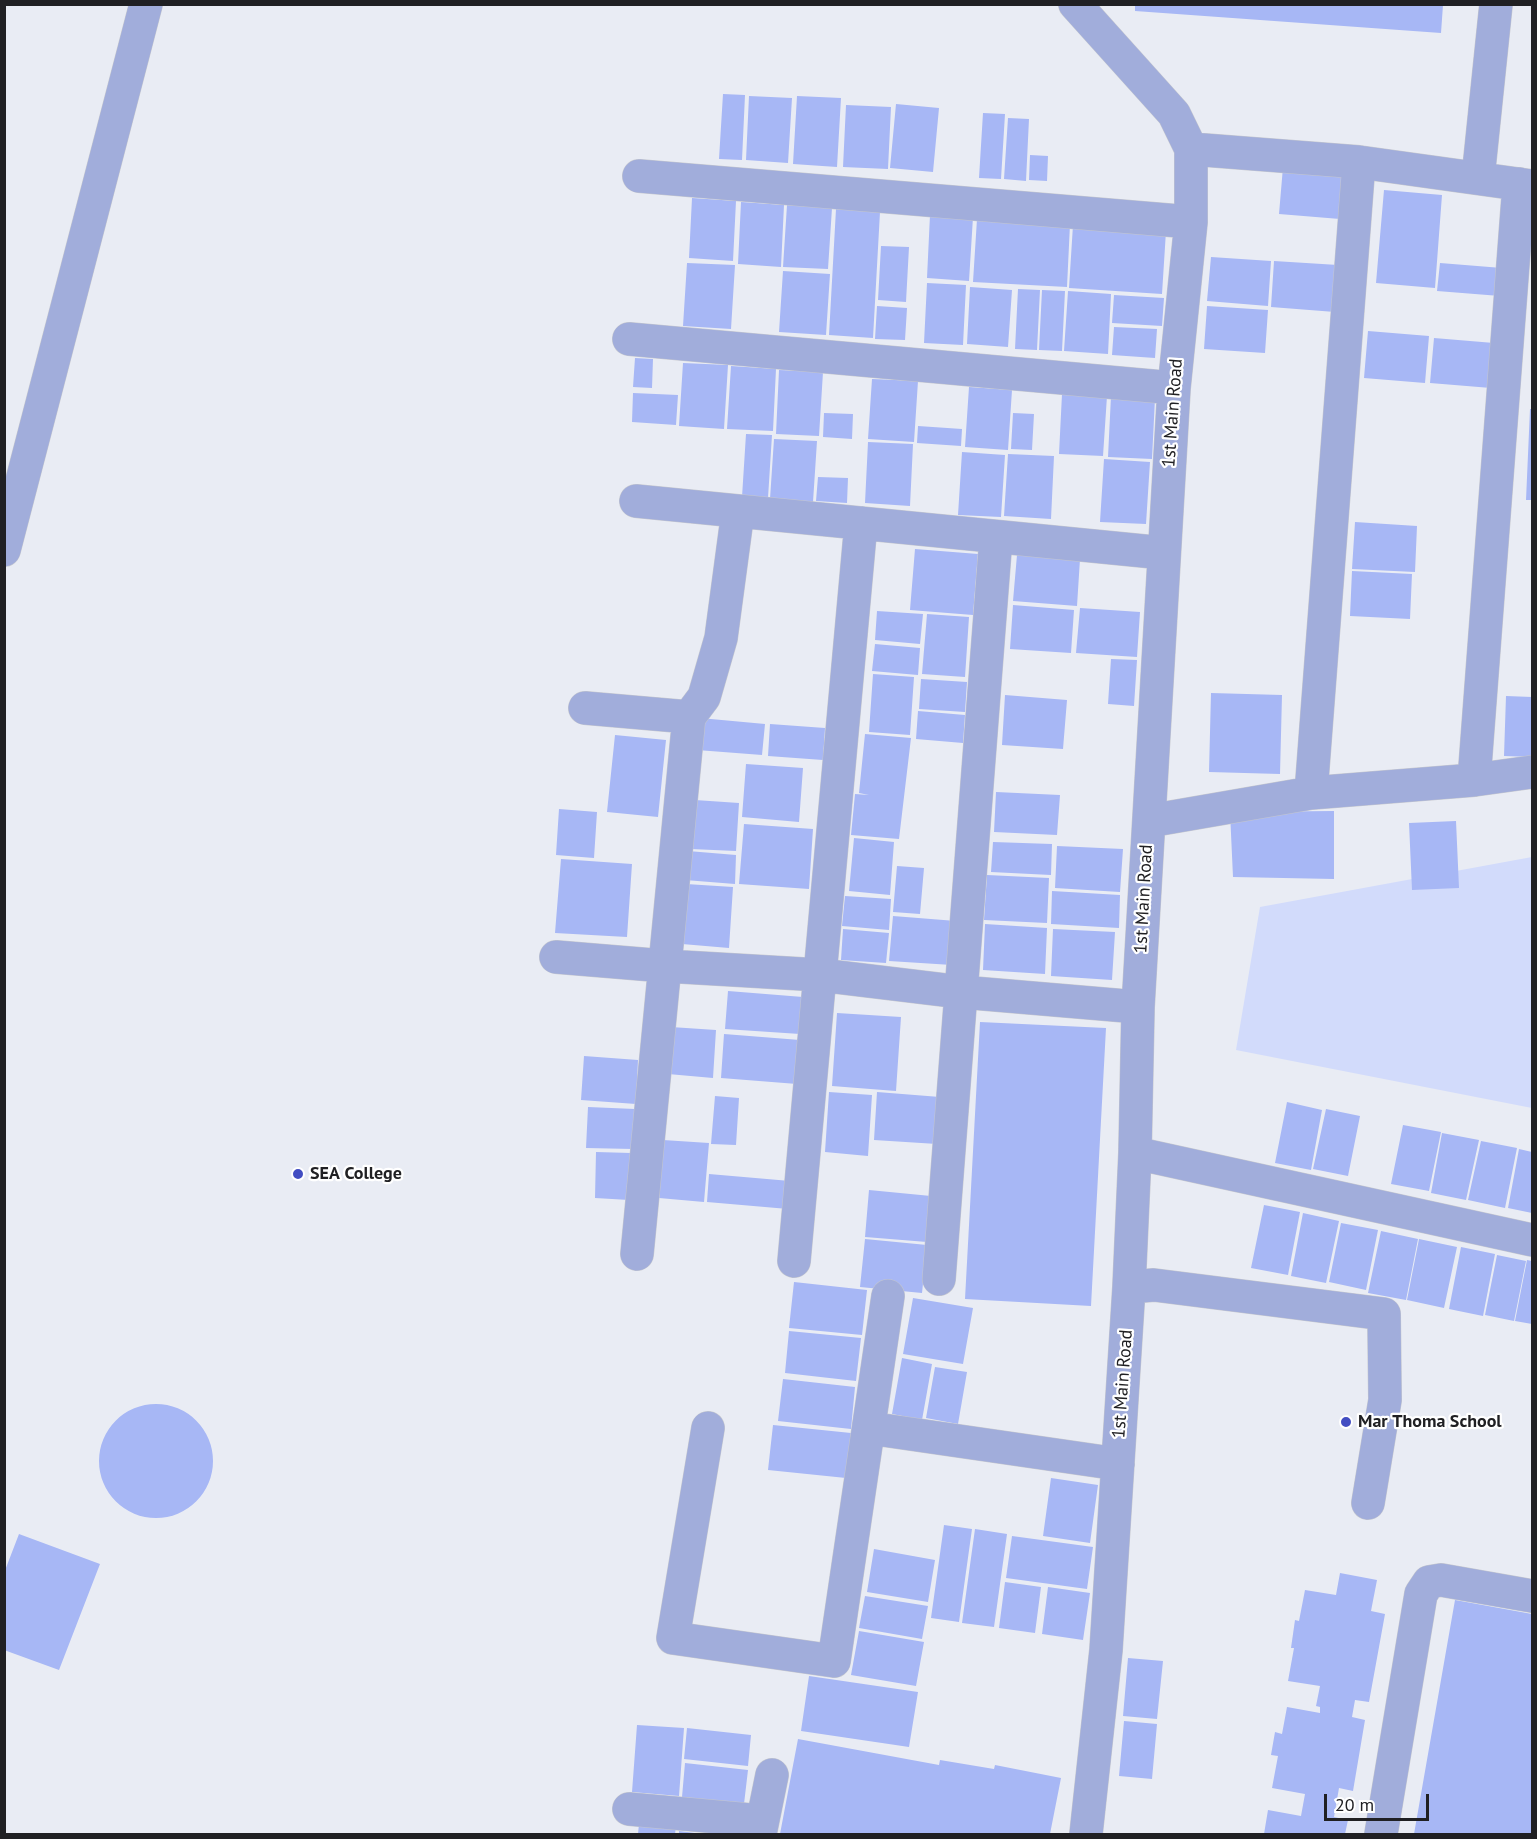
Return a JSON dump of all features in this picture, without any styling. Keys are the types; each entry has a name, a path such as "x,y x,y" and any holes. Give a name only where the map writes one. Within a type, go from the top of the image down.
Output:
{"street":[{"path":"4,550 146,4"},
{"name":"1st Main Road","path":"1075,4 1174,114 1191,149 1191,222 1173,388 1138,1007 1135,1153 1118,1464 1106,1650 1086,1834"},
{"path":"1478,178 1496,4"},
{"path":"1191,149 1359,162 1526,185 1474,780"},
{"path":"1311,793 1359,162"},
{"path":"639,177 1191,222"},
{"path":"629,339 1173,388"},
{"path":"636,501 1164,554"},
{"path":"637,1254 689,717 704,697 721,638 738,511"},
{"path":"794,1261 861,524"},
{"path":"939,1279 996,537"},
{"path":"585,708 689,717"},
{"path":"1149,821 1311,793 1474,780 1533,772"},
{"path":"556,957 820,975 961,992 1138,1007"},
{"path":"1135,1153 1533,1240"},
{"path":"1129,1287 1154,1285 1384,1314 1385,1400 1368,1503"},
{"path":"708,1428 673,1638 834,1661 888,1296"},
{"path":"869,1428 1118,1464"},
{"path":"1381,1834 1422,1594 1429,1582 1441,1580 1533,1596"},
{"path":"629,1809 761,1828 772,1775"}],"shaded area":[{"path":"1532,857 1532,1108 1236,1050 1260,907"}],"building":[{"path":"1135,5 1443,5 1441,33 1135,11"},
{"path":"723,94 745,95 742,160 719,159"},
{"path":"749,96 792,98 788,163 746,160"},
{"path":"797,96 841,98 837,167 793,164"},
{"path":"896,104 939,108 933,172 890,168"},
{"path":"846,105 891,107 888,169 843,167"},
{"path":"983,113 1005,114 1001,179 979,178"},
{"path":"1008,118 1029,119 1026,181 1004,179"},
{"path":"1030,155 1048,156 1047,181 1029,180"},
{"path":"1283,167 1343,171 1340,219 1279,214"},
{"path":"1384,190 1442,195 1435,288 1376,283"},
{"path":"692,198 736,201 733,261 689,258"},
{"path":"741,202 784,205 781,267 738,264"},
{"path":"787,205 832,208 828,269 783,267"},
{"path":"836,209 880,212 873,338 829,335"},
{"path":"930,215 973,217 969,281 927,278"},
{"path":"977,219 1070,224 1067,287 973,282"},
{"path":"1073,225 1166,231 1162,294 1069,288"},
{"path":"881,246 909,247 906,302 878,300"},
{"path":"1211,257 1271,261 1268,306 1207,301"},
{"path":"1274,261 1338,265 1335,312 1271,307"},
{"path":"687,263 735,265 731,329 683,326"},
{"path":"1440,263 1502,268 1500,296 1437,291"},
{"path":"783,271 830,274 826,335 779,332"},
{"path":"927,283 966,285 963,345 924,343"},
{"path":"970,287 1012,290 1008,347 967,344"},
{"path":"1018,289 1040,290 1037,350 1015,349"},
{"path":"1042,290 1065,291 1062,351 1039,350"},
{"path":"1068,291 1111,294 1108,354 1064,351"},
{"path":"1114,295 1164,298 1162,326 1112,323"},
{"path":"877,306 907,308 905,340 875,339"},
{"path":"1207,306 1268,310 1265,353 1204,349"},
{"path":"1114,327 1157,329 1155,358 1112,355"},
{"path":"1368,331 1429,336 1425,383 1364,378"},
{"path":"1434,338 1494,343 1491,388 1430,383"},
{"path":"635,358 653,359 652,388 633,387"},
{"path":"683,363 728,365 724,429 679,426"},
{"path":"731,366 776,369 773,431 727,429"},
{"path":"779,370 823,372 819,436 776,434"},
{"path":"872,379 918,381 914,442 868,439"},
{"path":"969,387 1012,390 1008,450 965,447"},
{"path":"633,393 678,395 676,425 632,422"},
{"path":"1062,394 1107,396 1103,456 1059,454"},
{"path":"1111,396 1155,398 1152,459 1108,457"},
{"path":"1530,409 1532,409 1532,500 1526,500"},
{"path":"824,413 853,414 852,439 823,437"},
{"path":"1013,413 1034,414 1032,450 1011,449"},
{"path":"918,426 962,429 961,446 917,443"},
{"path":"746,434 772,435 768,498 742,497"},
{"path":"774,439 817,441 813,502 770,499"},
{"path":"868,442 913,444 910,506 865,503"},
{"path":"962,452 1005,455 1001,517 958,515"},
{"path":"1008,454 1054,456 1051,519 1004,516"},
{"path":"1104,459 1150,462 1146,524 1100,522"},
{"path":"818,477 848,478 847,503 816,501"},
{"path":"1355,522 1417,526 1415,572 1352,569"},
{"path":"915,549 978,554 973,615 910,610"},
{"path":"1017,555 1080,559 1077,606 1013,601"},
{"path":"1352,571 1412,574 1410,619 1350,616"},
{"path":"1013,605 1074,610 1071,653 1010,649"},
{"path":"1080,608 1140,612 1137,657 1076,653"},
{"path":"877,611 923,614 920,644 875,640"},
{"path":"927,614 969,617 965,677 922,674"},
{"path":"875,644 920,648 918,675 872,671"},
{"path":"1111,659 1137,660 1134,706 1108,704"},
{"path":"873,674 914,677 910,735 869,732"},
{"path":"921,679 967,682 965,712 919,709"},
{"path":"1211,693 1282,695 1280,774 1209,772"},
{"path":"1005,695 1067,700 1063,749 1002,745"},
{"path":"1506,696 1532,697 1532,757 1504,756"},
{"path":"918,711 965,715 963,743 916,739"},
{"path":"700,718 765,724 762,755 697,750"},
{"path":"770,724 825,728 823,760 768,756"},
{"path":"865,734 911,738 899,839 851,835 855,794 869,795 859,793"},
{"path":"615,735 666,740 658,817 607,812"},
{"path":"746,764 803,768 799,822 742,817"},
{"path":"996,792 1060,795 1057,835 994,832"},
{"path":"695,800 739,803 736,851 691,849"},
{"path":"559,809 597,812 594,858 556,855"},
{"path":"1334,811 1334,879 1233,877 1230,812"},
{"path":"1456,821 1459,888 1412,890 1409,823"},
{"path":"744,824 813,829 809,889 739,884"},
{"path":"854,838 894,842 890,895 849,891"},
{"path":"993,842 1052,844 1051,875 991,872"},
{"path":"1057,846 1123,849 1120,892 1055,888"},
{"path":"688,851 736,855 735,884 685,880"},
{"path":"561,859 632,864 627,937 555,933"},
{"path":"897,866 924,868 920,914 893,912"},
{"path":"987,875 1049,878 1047,923 984,920"},
{"path":"686,884 733,887 729,948 682,944"},
{"path":"1052,891 1120,895 1119,928 1051,924"},
{"path":"845,896 891,899 889,930 842,926"},
{"path":"893,916 956,921 952,965 889,961"},
{"path":"985,924 1047,928 1045,974 983,970"},
{"path":"843,929 889,933 886,963 841,960"},
{"path":"1053,929 1115,932 1112,980 1051,976"},
{"path":"728,991 803,997 800,1034 725,1029"},
{"path":"837,1013 901,1017 896,1091 832,1086"},
{"path":"980,1022 1106,1028 1091,1306 965,1299"},
{"path":"671,1027 716,1030 713,1078 668,1074"},
{"path":"724,1034 800,1040 797,1084 721,1078"},
{"path":"584,1056 638,1060 636,1104 581,1100"},
{"path":"829,1092 872,1095 868,1156 825,1152"},
{"path":"877,1092 940,1097 937,1144 874,1140"},
{"path":"715,1096 739,1098 736,1145 711,1144"},
{"path":"1287,1102 1322,1110 1311,1170 1275,1163"},
{"path":"588,1107 635,1109 633,1149 586,1148"},
{"path":"1326,1109 1360,1116 1348,1176 1313,1169"},
{"path":"1403,1125 1441,1132 1429,1191 1391,1184"},
{"path":"1442,1133 1479,1140 1466,1200 1431,1193"},
{"path":"663,1140 709,1143 704,1202 659,1198"},
{"path":"1481,1141 1517,1148 1505,1208 1468,1200"},
{"path":"1519,1149 1532,1152 1532,1213 1508,1208"},
{"path":"596,1152 631,1153 629,1200 595,1198"},
{"path":"709,1174 790,1181 788,1209 707,1202"},
{"path":"869,1190 931,1196 927,1242 865,1237"},
{"path":"1264,1205 1300,1212 1288,1275 1251,1268"},
{"path":"1303,1213 1339,1221 1326,1283 1291,1276"},
{"path":"1341,1223 1378,1230 1366,1290 1329,1282"},
{"path":"1381,1231 1418,1239 1406,1300 1368,1293"},
{"path":"865,1239 927,1245 922,1293 860,1287"},
{"path":"1419,1239 1457,1247 1444,1308 1407,1300"},
{"path":"1461,1247 1495,1254 1483,1316 1449,1309"},
{"path":"1497,1255 1526,1261 1514,1321 1485,1315"},
{"path":"1527,1260 1532,1261 1532,1324 1515,1321"},
{"path":"794,1282 867,1290 862,1335 789,1328"},
{"path":"913,1298 973,1308 963,1364 903,1354"},
{"path":"789,1331 861,1338 856,1381 785,1373"},
{"path":"902,1358 932,1364 922,1420 892,1414"},
{"path":"935,1367 967,1372 958,1424 926,1418"},
{"path":"783,1379 855,1387 851,1429 778,1421"},
{"path":"156,1404 178,1409 196,1421 208,1439 213,1461 208,1483 196,1501 178,1513 156,1518 134,1513 116,1501 104,1483 99,1461 104,1439 116,1421 134,1409"},
{"path":"773,1425 851,1433 846,1478 768,1470"},
{"path":"1051,1478 1098,1485 1090,1543 1043,1536"},
{"path":"944,1525 972,1529 959,1622 931,1618"},
{"path":"975,1529 1007,1534 994,1627 962,1623"},
{"path":"19,1534 100,1564 59,1670 4,1650 4,1573"},
{"path":"1012,1536 1093,1547 1087,1589 1006,1578"},
{"path":"874,1549 935,1560 928,1602 867,1592"},
{"path":"1340,1573 1377,1580 1371,1611 1385,1614 1369,1702 1355,1700 1352,1717 1365,1720 1353,1791 1339,1788 1334,1817 1348,1820 1345,1834 1264,1834 1268,1810 1301,1816 1305,1794 1272,1788 1278,1756 1271,1755 1275,1732 1282,1734 1287,1707 1320,1713 1320,1707 1316,1706 1320,1686 1288,1681 1294,1648 1291,1648 1295,1620 1299,1621 1305,1590 1336,1595"},
{"path":"1005,1582 1041,1587 1035,1633 999,1628"},
{"path":"1048,1587 1090,1593 1083,1640 1042,1634"},
{"path":"865,1596 928,1606 922,1639 859,1628"},
{"path":"1455,1600 1532,1614 1532,1834 1414,1834"},
{"path":"859,1631 924,1642 916,1686 851,1675"},
{"path":"1128,1658 1163,1661 1157,1719 1123,1716"},
{"path":"809,1676 918,1692 909,1747 801,1731"},
{"path":"1124,1721 1157,1724 1152,1779 1119,1776"},
{"path":"637,1725 684,1728 679,1796 632,1792"},
{"path":"687,1728 751,1735 748,1766 684,1759"},
{"path":"798,1739 939,1765 940,1760 994,1769 995,1765 1061,1778 1050,1834 780,1834"},
{"path":"685,1763 748,1770 744,1804 682,1797"},
{"path":"639,1824 676,1826 675,1834 638,1834"},
{"path":"679,1831 695,1833 695,1834 679,1834"}],"place":[{"name":"SEA College","path":"298,1174"},
{"name":"Mar Thoma School","path":"1346,1422"}]}
